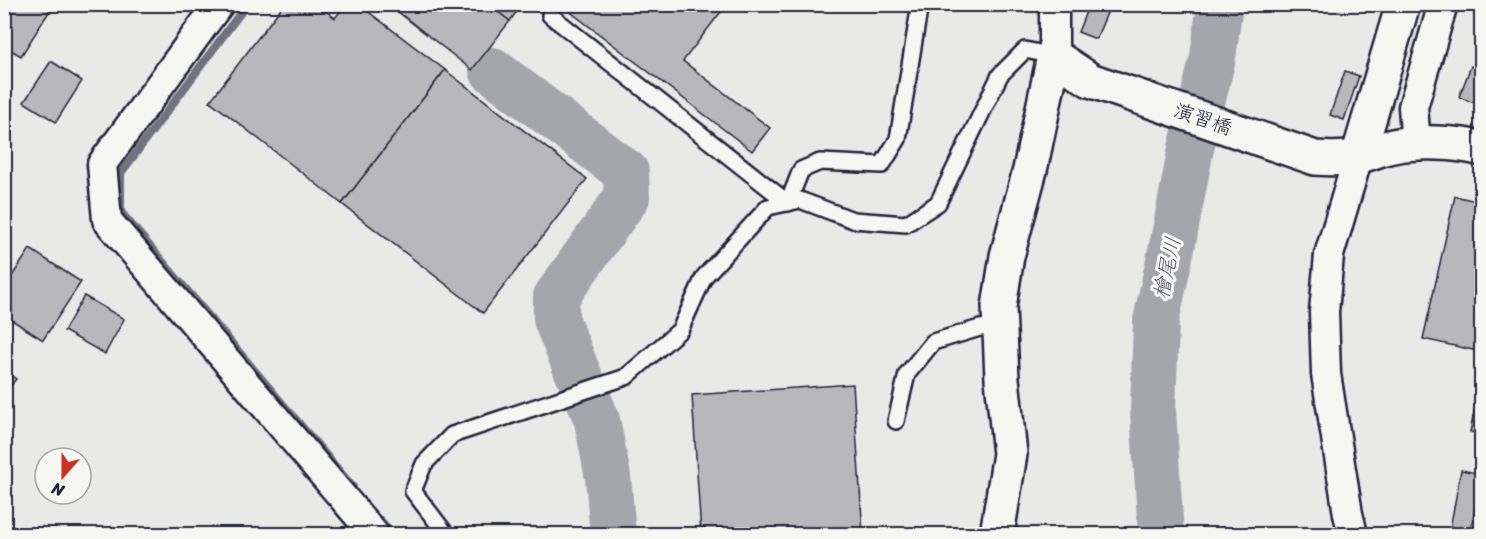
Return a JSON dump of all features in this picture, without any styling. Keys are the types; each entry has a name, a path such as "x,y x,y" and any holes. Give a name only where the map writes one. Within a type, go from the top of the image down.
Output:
{"street":[{"path":"219,4 102,164 107,220 374,534"},
{"path":"997,534 1010,454 1002,380 999,307 1007,256 1054,56 1054,4"},
{"path":"1353,534 1326,374 1324,312 1329,255 1403,4"},
{"path":"1416,144 1413,107 1443,4"},
{"name":"演習橋","path":"1054,56 1090,80 1315,158 1358,157 1392,146 1416,144 1470,146 1482,149"}],"lane":[{"path":"788,202 801,170 820,162 882,165 898,139 920,4"},
{"path":"550,15 788,202"},
{"path":"446,534 413,491 424,464 452,435 626,377 680,330 704,276 768,207 800,200 854,220 906,224 938,203 1000,75 1025,50 1054,56"},
{"path":"896,420 907,374 933,342 980,328 1000,326"}],"building":[{"path":"4,4 54,4 21,56 4,46"},
{"path":"284,4 317,4 335,18 346,4 358,4 445,70 342,204 210,101"},
{"path":"388,4 488,4 510,21 472,70"},
{"path":"488,4 522,4 510,21"},
{"path":"560,4 727,4 683,61 770,128 752,151"},
{"path":"1089,4 1110,6 1096,39 1078,32"},
{"path":"1482,50 1482,71 1474,69"},
{"path":"51,61 82,81 56,122 24,102"},
{"path":"1471,66 1482,71 1482,106 1459,97"},
{"path":"445,70 587,179 483,313 342,204"},
{"path":"1345,71 1359,76 1344,120 1330,115"},
{"path":"1455,196 1476,201 1482,245 1482,352 1423,339"},
{"path":"30,249 81,282 43,340 4,315 4,288"},
{"path":"84,296 124,319 105,354 64,331"},
{"path":"4,371 16,379 4,395"},
{"path":"1482,373 1482,434 1470,432"},
{"path":"853,384 863,534 701,534 692,395"},
{"path":"1461,470 1482,474 1470,534 1449,534"}],"waterway":[{"path":"247,4 121,173 121,212 353,487"},
{"name":"檜尾川","path":"1161,534 1153,411 1156,321 1190,153 1213,57 1220,4"},
{"path":"492,70 626,172 627,197 556,297 556,319 597,420 608,477 613,534"},
{"path":"380,520 393,534"}]}
